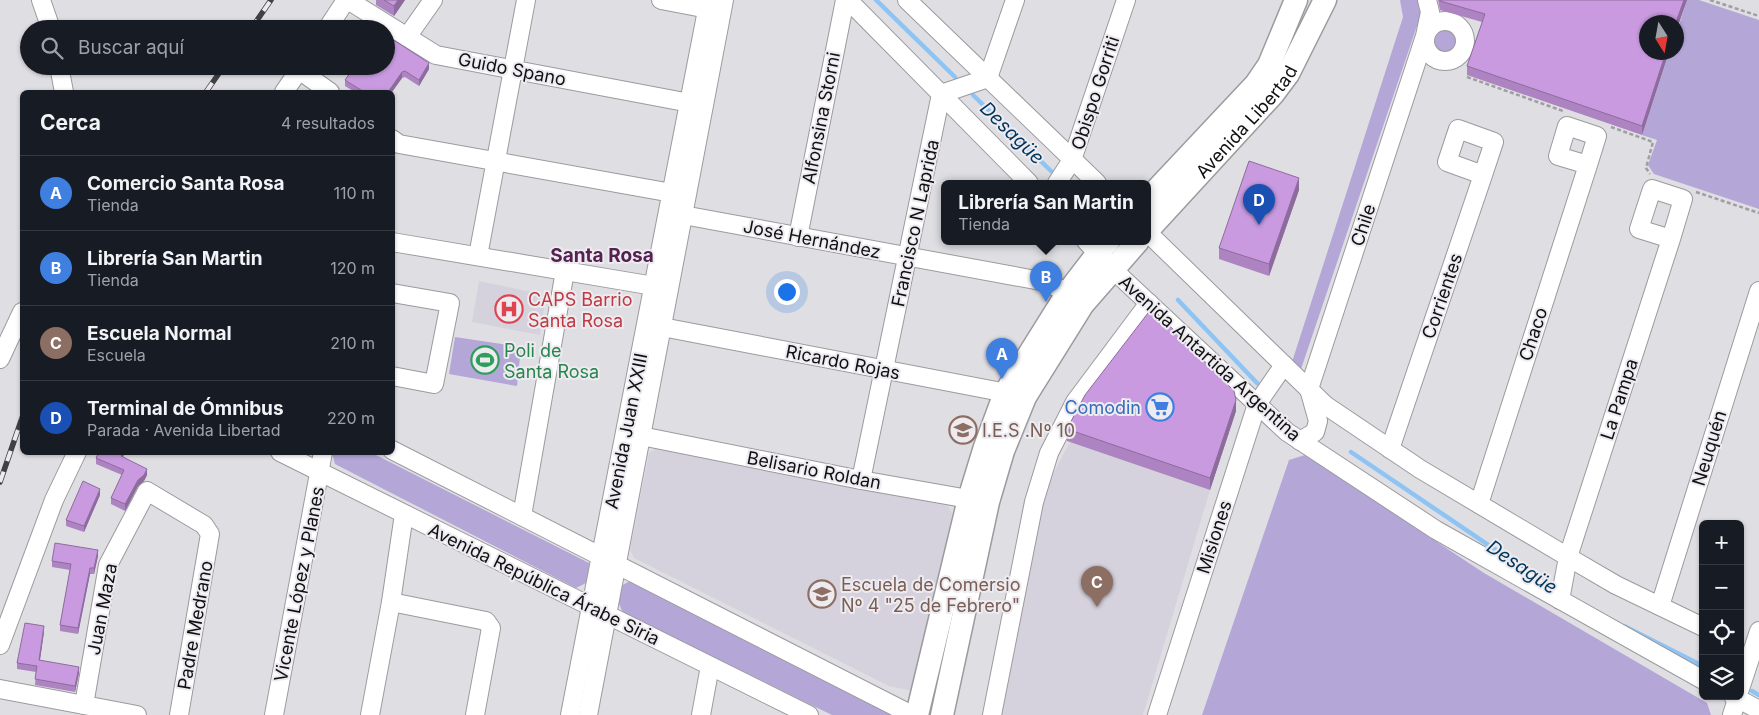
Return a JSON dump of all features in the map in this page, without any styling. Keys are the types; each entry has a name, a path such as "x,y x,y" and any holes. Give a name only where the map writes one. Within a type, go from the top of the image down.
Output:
{"main road":[{"name":"Avenida Libertad","path":"1151,196 1256,84 1270,65 1296,0"},
{"name":"Avenida Libertad","path":"1151,228 1273,94 1288,74 1322,0"},
{"path":"942,715 978,500 985,446 1076,298 1097,245"},
{"path":"1076,298 1113,269 1134,245"},
{"path":"917,715 978,500"}],"street":[{"path":"41,0 48,20"},
{"path":"333,20 347,0"},
{"name":"Guido Spano","path":"347,0 379,20"},
{"path":"407,37 432,0"},
{"path":"478,256 526,0"},
{"path":"661,0 709,4"},
{"name":"Avenida Juan XXIII","path":"609,561 641,436 724,0"},
{"path":"847,0 1026,180"},
{"name":"Alfonsina Storni","path":"798,237 847,0"},
{"path":"907,0 1094,180"},
{"path":"988,78 1015,0"},
{"name":"Obispo Gorriti","path":"1059,180 1072,160 1126,0"},
{"name":"Chile","path":"1309,389 1425,36 1430,12 1427,0"},
{"name":"Avenida Juan XXIII","path":"570,715 599,611 609,561 654,286 709,4"},
{"name":"Guido Spano","path":"395,30 436,55 690,103"},
{"path":"61,75 64,90"},
{"path":"285,90 296,75"},
{"path":"309,75 328,90"},
{"path":"941,94 988,78"},
{"name":"Francisco N Laprida","path":"861,480 941,94"},
{"name":"Corrientes","path":"1390,449 1483,175 1494,142 1458,130 1447,162 1483,175"},
{"path":"395,141 399,144 672,193"},
{"name":"Chaco","path":"1479,504 1588,165"},
{"path":"1671,240 1639,228 1652,189 1686,194"},
{"name":"La Pampa","path":"1560,600 1568,557 1686,194"},
{"name":"José Hernández","path":"683,215 1041,281 1076,298"},
{"path":"1151,236 1325,405 1390,449 1568,557 1616,585 1699,625"},
{"path":"395,242 654,286"},
{"name":"Avenida Antartida Argentina","path":"1097,245 1113,269 1287,432 1436,530 1699,678"},
{"path":"522,516 565,271"},
{"name":"Neuquén","path":"1660,606 1759,291"},
{"path":"395,294 450,303 434,384 395,377"},
{"path":"992,715 1034,502 1049,453 1075,402 1149,303"},
{"path":"0,359 20,316"},
{"name":"Ricardo Rojas","path":"662,327 1015,395"},
{"name":"Misiones","path":"1157,715 1257,404 1284,365"},
{"path":"1300,440 1315,432 1318,421 1309,389"},
{"name":"Belisario Roldan","path":"641,436 861,480 978,500"},
{"path":"395,452 912,715"},
{"path":"0,645 54,500 76,455"},
{"name":"Avenida República Árabe Siria","path":"286,455 809,715"},
{"name":"Vicente López y Planes","path":"274,715 323,455"},
{"name":"Juan Maza","path":"84,705 108,565 147,491 204,525 210,534"},
{"path":"370,715 391,602 404,514"},
{"name":"Padre Medrano","path":"180,715 210,534"},
{"path":"391,602 486,621 491,628 475,715"},
{"name":"Avenida Juan XXIII","path":"588,715 599,611"},
{"path":"1744,673 1759,631"},
{"path":"701,715 710,666"},
{"path":"0,689 137,715"},
{"path":"1738,700 1759,710"}],"path":[{"path":"1710,0 1759,16"},
{"path":"1466,77 1569,113"},
{"path":"1607,126 1653,142 1646,168 1652,177"},
{"path":"1686,194 1759,213"}],"shaded area":[{"path":"1400,0 1423,0 1424,5 1301,369 1295,368 1292,362 1403,17"},
{"path":"1687,0 1699,0 1759,20 1759,209 1654,174 1648,165 1657,140 1642,135 1667,60 1684,60 1684,15 1682,15"},
{"path":"1447,30 1452,31 1458,37 1458,47 1452,53 1447,54 1442,53 1436,47 1435,42 1436,37 1442,31"},
{"name":"CAPS Barrio Santa Rosa","path":"479,281 546,295 540,335 472,322"},
{"name":"Poli de Santa Rosa","path":"455,337 521,347 517,386 449,374"},
{"path":"1070,442 1210,490 1143,715 997,715 1040,499"},
{"name":"Escuela de Comersio Nº 4 \"25 de Febrero\"","path":"655,449 948,506 952,513 918,692 889,686 634,558 630,550 649,453"},
{"path":"333,455 376,455 589,563 588,582 576,588 335,464"},
{"path":"1305,455 1484,573 1707,703 1711,715 1202,715 1289,460"},
{"path":"630,581 895,715 832,715 623,613 617,599 619,587"}],"building":[{"path":"384,0 398,0 394,6"},
{"path":"1684,0 1679,15 1639,15 1639,60 1663,60 1642,126 1467,66 1485,14 1440,1"},
{"path":"395,41 429,63 419,80 405,71 402,72 389,90 361,90 345,80 349,75 395,75"},
{"path":"1249,161 1299,178 1269,264 1219,248"},
{"name":"Comodin","path":"1156,312 1234,391 1236,400 1210,478 1067,429 1085,395 1148,313"},
{"path":"98,455 122,455 147,469 138,480 125,504 111,498 124,470 96,458"},
{"path":"83,481 100,489 84,526 66,520"},
{"path":"55,543 98,550 94,568 90,568 78,628 60,625 71,564 52,561"},
{"path":"25,623 44,626 39,660 79,667 75,686 35,679 37,666 17,663"}],"waterway":[{"name":"Desagüe","path":"876,0 955,77"},
{"name":"Desagüe","path":"973,95 1051,171"},
{"name":"Desagüe","path":"1178,300 1257,383"},
{"name":"Desagüe","path":"1351,452 1534,576"},
{"name":"Desagüe","path":"1624,626 1699,664"},
{"name":"Desagüe","path":"1752,691 1759,695"}],"railway":[{"path":"257,20 271,0"},
{"path":"207,90 218,75"},
{"path":"0,482 20,424"}],"place":[{"name":"Terminal de Ómnibus","path":"1259,225"},
{"name":"Librería San Martin","path":"1046,302"},
{"name":"CAPS Barrio Santa Rosa","path":"509,309"},
{"name":"Poli de Santa Rosa","path":"485,360"},
{"name":"Comercio Santa Rosa","path":"1002,379"},
{"name":"Comodin","path":"1160,407"},
{"name":"I.E.S .Nº 10","path":"963,430"},
{"name":"Escuela de Comersio Nº 4 \"25 de Febrero\"","path":"822,594"},
{"name":"Escuela Normal","path":"1097,607"}],"district":[{"name":"Santa Rosa","path":"602,255"}]}
